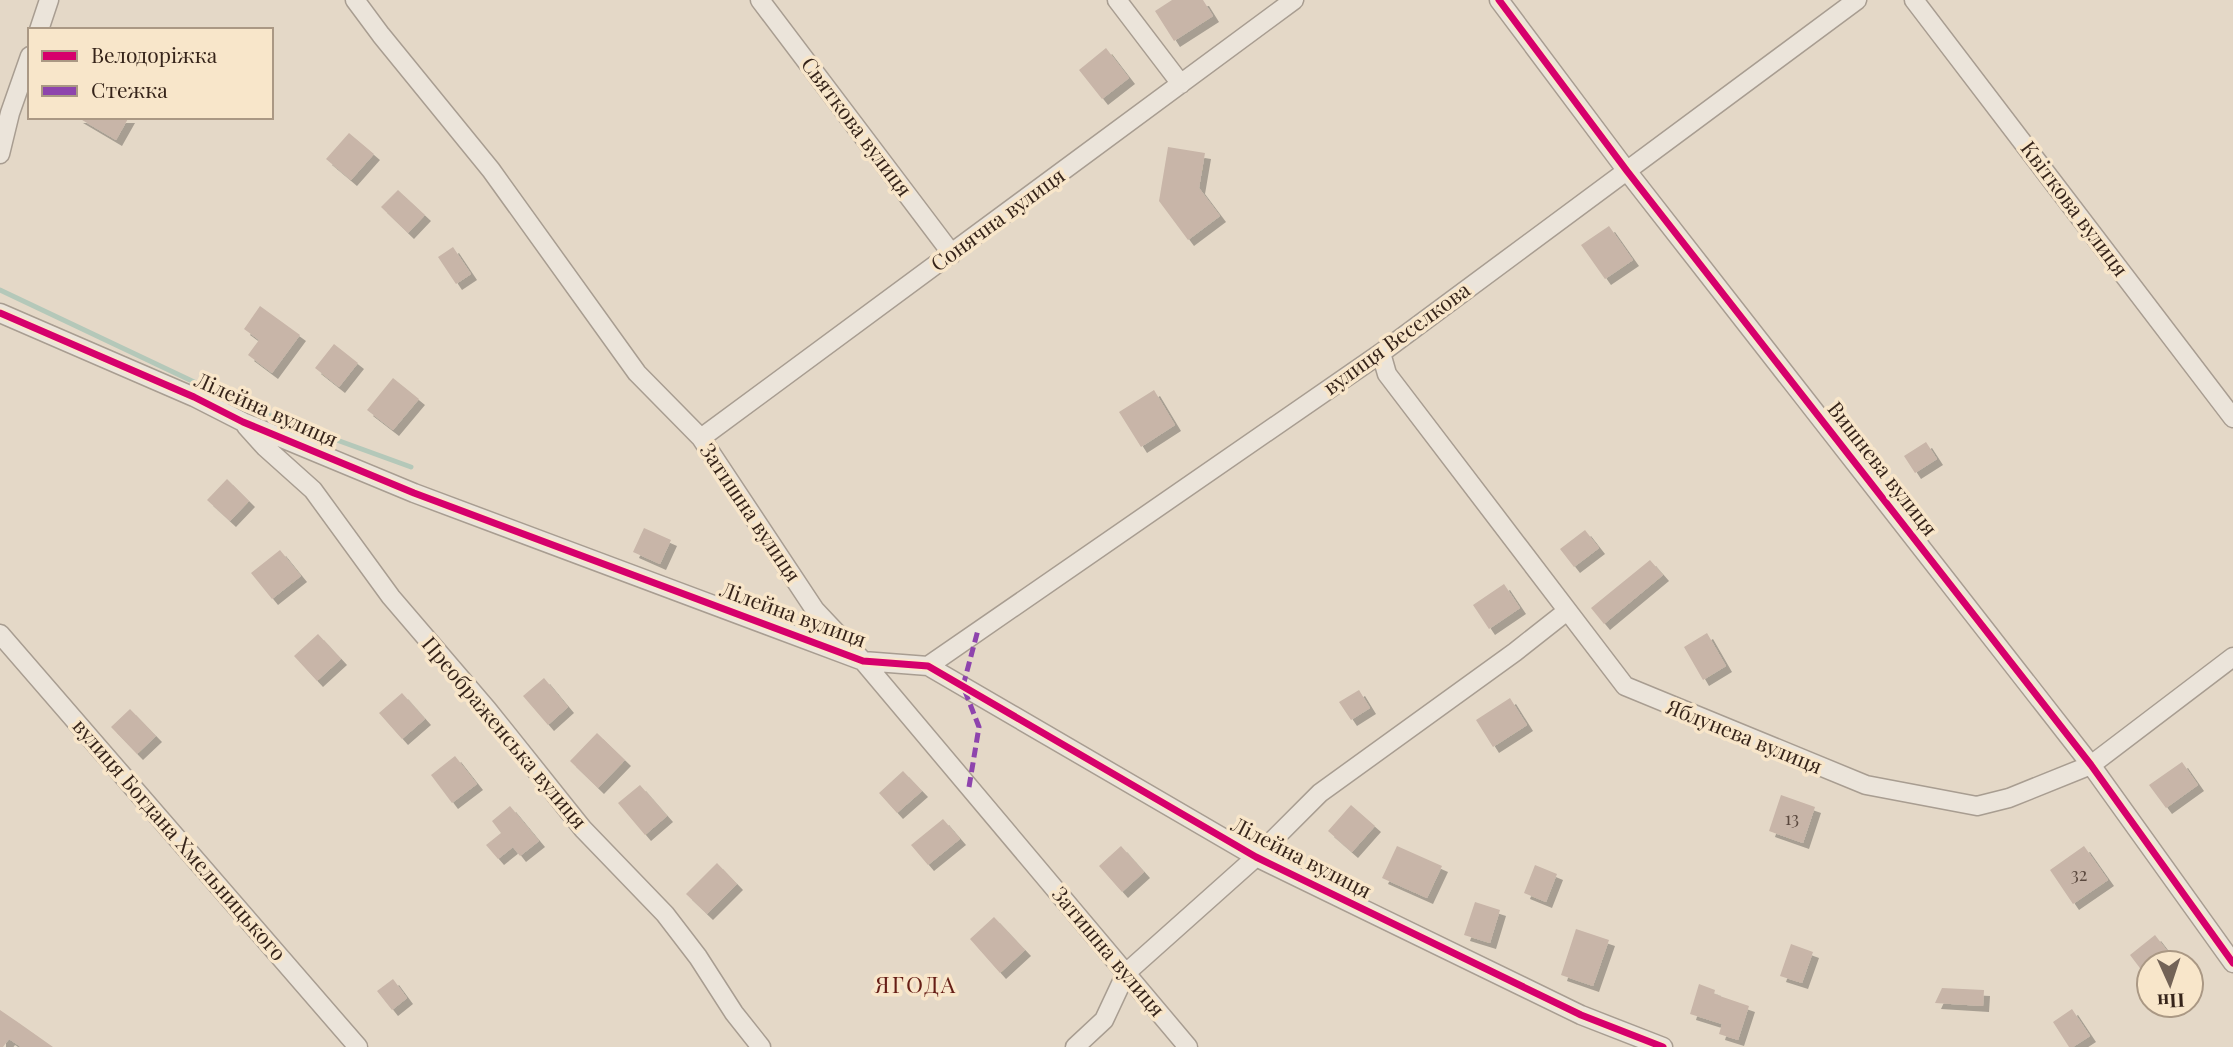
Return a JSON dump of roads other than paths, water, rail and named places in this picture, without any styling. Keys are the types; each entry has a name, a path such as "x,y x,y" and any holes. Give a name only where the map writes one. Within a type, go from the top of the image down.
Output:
{"street":[{"path":"40,28 49,0"},
{"name":"Затишна вулиця","path":"355,0 381,36 491,170 637,373 701,438 815,610 863,661 1188,1047"},
{"name":"Святкова вулиця","path":"760,0 952,254"},
{"path":"1117,0 1181,84"},
{"name":"Сонячна вулиця","path":"701,438 1294,0"},
{"name":"Вишнева вулиця","path":"1499,0 1627,172 2091,765 2233,963"},
{"name":"вулиця Веселкова","path":"928,666 1381,353 1857,0"},
{"name":"Квіткова вулиця","path":"1914,0 2233,418"},
{"path":"0,154 10,113 28,62"},
{"name":"Лілейна вулиця","path":"0,313 194,397 243,422 414,493 863,661 928,666 1256,857 1581,1015 1663,1047"},
{"name":"Яблунева вулиця","path":"1381,353 1387,374 1625,686 1866,785 1977,806 2009,798 2091,765 2233,657"},
{"name":"Преображенська вулиця","path":"243,422 265,447 313,490 391,597 583,829 665,914 761,1047"},
{"path":"1075,1047 1104,1020 1126,973 1256,857 1320,793 1515,652 1567,611"},
{"name":"вулиця Богдана Хмельницького","path":"0,634 358,1047"}],"waterway":[{"path":"0,290 249,408 411,467"}],"district":[{"name":"ЯГОДА","path":"916,985"}]}
